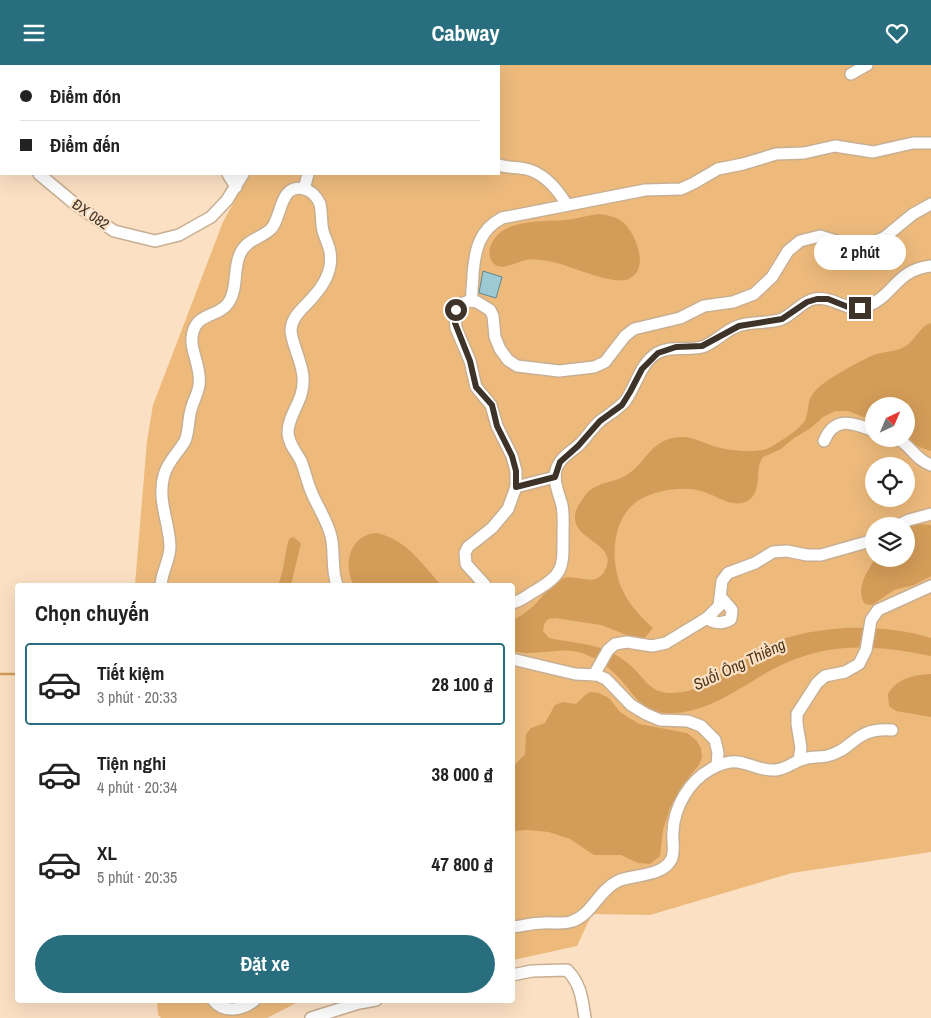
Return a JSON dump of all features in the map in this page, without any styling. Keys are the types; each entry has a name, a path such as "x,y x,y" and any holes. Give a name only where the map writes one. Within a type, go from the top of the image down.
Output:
{"street":[{"path":"851,74 867,65"},
{"path":"472,301 471,286 476,250 488,227 502,218 645,190 681,189 718,169 776,154 804,153 835,146 873,152 913,143 931,143"},
{"path":"500,165 508,168 524,168 537,173 557,191 567,205"},
{"name":"ĐX 082","path":"40,175 75,204 114,231 155,241 179,235 201,224 219,209 242,175"},
{"path":"229,175 236,187"},
{"path":"304,189 308,175"},
{"path":"162,583 170,549 161,499 162,481 167,465 185,440 191,409 199,385 199,371 192,342 193,329 202,318 226,306 233,293 237,260 242,250 250,241 272,228 277,220 281,204 290,192 296,189 304,189 312,193 320,204 324,234 331,263 323,284 295,317 291,327 292,337 302,366 303,382 300,402 289,425 289,438 328,527 333,546 337,583"},
{"path":"483,583 466,564 465,553 468,547 492,528 512,502 516,487 516,471 512,456 497,426 492,405 476,387 470,361 455,323 455,314 458,307 463,303 472,301 482,304 490,310 493,316 497,343 504,355 513,363 522,367 560,371 594,367 605,362 625,336 634,329 680,317 704,306 733,302 754,294 772,277 788,251 800,241 820,235 849,245 872,243 885,237 913,214 931,205"},
{"path":"515,602 522,600 545,585 559,572 563,565 563,512 555,477 560,462 578,446 600,421 622,405 642,369 658,353 676,347 702,346 739,326 782,319 807,302 817,299 828,299 848,307 866,307 881,298 902,275 917,268 931,266"},
{"path":"824,441 833,428 843,423 854,423 865,427"},
{"path":"909,447 919,459 931,465"},
{"path":"516,487 555,477"},
{"path":"915,518 931,514"},
{"path":"594,675 608,650 615,644 623,642 645,646 666,643 706,618 717,609 721,597 722,581 728,573 755,563 773,552 787,551 807,555 821,555 865,543"},
{"path":"799,760 801,748 796,724 799,710 821,679 830,674 850,670 859,664 867,644 868,628 871,619 878,610 931,586"},
{"path":"706,618 716,623 731,619 732,610 721,597"},
{"path":"515,660 575,674 594,675 606,679 626,701 646,714 660,720 695,723 706,729 717,746 717,765"},
{"path":"515,927 574,921 585,913 612,885 623,879 648,874 664,867 672,857 674,823 679,805 694,782 717,765 729,761 742,761 775,770 785,768 799,760 833,754 865,733 878,730 892,730"},
{"path":"515,974 532,971 567,970 576,979 581,991 585,1018"},
{"path":"217,1003 222,1007 235,1009 251,1003"},
{"path":"311,1018 359,1003"}],"shaded area":[{"path":"500,65 931,65 931,852 792,873 650,915 592,914 577,946 515,960 515,583 135,583 147,441 153,405 223,222 248,175 500,175"},
{"path":"157,1003 296,1003 267,1018 161,1018 158,1015"}],"water":[{"path":"599,214 621,221 629,228 633,235 640,260 639,268 629,279 612,280 545,261 526,260 503,267 494,264 491,260 490,249 496,236 513,226"},
{"path":"931,323 931,451 915,444 915,397 865,397 865,418 848,411 835,411 823,417 781,449 763,457 760,463 756,491 748,501 736,503 724,501 701,491 686,489 670,490 647,496 631,507 623,517 615,542 615,555 619,582 624,593 637,612 653,628 642,641 601,625 555,618 548,619 544,624 543,631 549,638 591,645 610,652 630,665 652,687 669,693 691,690 701,686 766,645 812,632 861,628 886,629 909,633 931,638 931,656 890,649 871,648 833,649 814,653 775,668 724,698 710,704 683,712 668,713 652,710 640,703 609,669 587,655 569,651 532,653 515,651 515,619 530,609 552,585 567,577 596,579 605,570 608,560 605,552 583,534 577,527 575,518 578,506 589,491 627,475 656,446 671,438 690,438 712,446 736,450 758,451 769,448 790,435 804,422 811,397 827,381 868,358 906,346 923,327"},
{"path":"915,525 931,525 931,576 914,585 894,590 872,605 865,604 861,593 863,581 870,567 915,567"},
{"path":"377,533 397,541 413,554 439,583 353,583 349,569 351,552 360,539"},
{"path":"293,537 301,543 291,583 279,583 282,573 289,539"},
{"path":"931,674 931,717 896,711 889,706 888,694 896,684 907,678"},
{"path":"590,692 599,693 609,698 620,712 639,724 687,733 696,740 701,748 702,757 699,765 685,782 670,808 663,830 660,856 650,864 638,863 621,855 594,855 570,839 549,832 515,831 515,765 525,754 526,734 531,728 545,723 555,705 563,702 576,704"}],"building":[{"path":"483,271 502,277 496,298 479,293"}],"waterway":[{"name":"Suối Ông Thiềng","path":"0,674 15,674"}],"route":[{"path":"456,310 454,319 456,328 470,361 476,387 492,405 497,426 515,463 516,487 555,477 560,462 585,439 600,421 622,405 646,363 663,350 676,347 695,348 702,346 739,326 782,319 807,302 817,299 828,299 843,306 860,308"}]}
